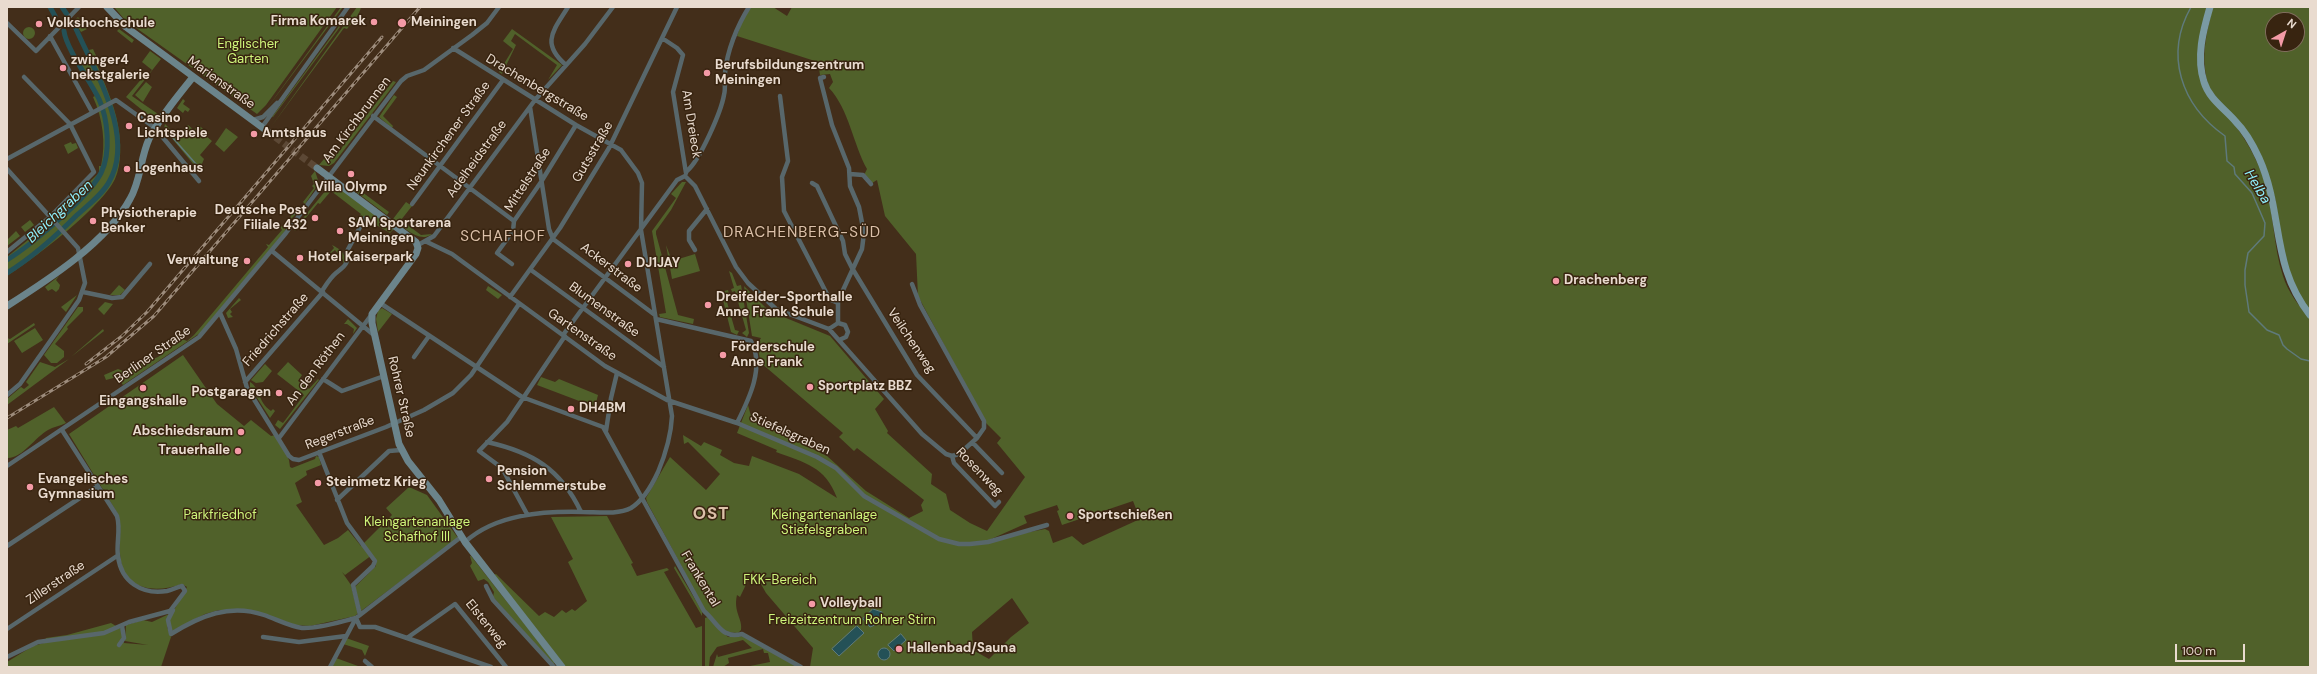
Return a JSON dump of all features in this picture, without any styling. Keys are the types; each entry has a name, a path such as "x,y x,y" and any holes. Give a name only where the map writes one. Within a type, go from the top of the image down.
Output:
{"main road":[{"name":"Marienstraße","path":"107,7 120,23 264,129"},
{"path":"2210,7 2201,50 2204,82 2211,96 2245,132 2258,156 2274,206 2283,265 2294,294 2310,315"},
{"path":"7,306 79,254 108,228 130,201 138,181 146,148 155,128 193,77"},
{"path":"317,168 410,236 418,245 411,261 372,314"},
{"name":"Rohrer Straße","path":"372,314 375,336 393,423 401,450 408,462 439,500 463,540 558,667"}],"street":[{"path":"7,23 36,51 50,36 62,27 79,7"},
{"path":"264,129 280,100 348,7"},
{"name":"Am Kirchbrunnen","path":"328,176 373,116 404,78 424,70 487,22 499,7"},
{"path":"566,64 554,53 552,36 568,7"},
{"name":"Adelheidstraße","path":"418,245 427,242 434,236 530,106 613,7"},
{"name":"Gutsstraße","path":"510,297 553,239 612,144 677,7"},
{"path":"749,7 741,20 732,46 725,72 724,97 694,165 684,175 695,186 742,276 776,309 829,330 838,323"},
{"path":"50,36 92,112"},
{"name":"Am Dreieck","path":"527,514 502,468 479,451 508,422 522,397 605,278 684,175 673,92 683,55 674,45 662,38"},
{"name":"Drachenbergstraße","path":"453,48 535,100 612,144 624,153 641,180 641,230 672,416 670,442 654,481 642,499"},
{"path":"7,252 51,218 94,172 70,124 24,77"},
{"path":"824,77 820,78 822,91 832,125 850,174 850,186 858,207 864,233 862,249 852,268 838,303 838,323"},
{"name":"Neunkirchener Straße","path":"412,204 503,80"},
{"path":"780,96 788,162 782,178 784,211 827,294 831,300 838,303"},
{"path":"251,120 263,117 280,100"},
{"path":"7,159 112,101 119,101 155,128 198,181"},
{"path":"530,106 549,229 553,239"},
{"path":"373,116 514,221"},
{"name":"Mittelstraße","path":"512,264 497,253 513,231 514,221 541,182 576,124"},
{"path":"7,169 78,248 85,283 83,292 25,377 7,395"},
{"path":"850,174 863,175 870,184"},
{"name":"Berliner Straße","path":"7,466 188,346 220,313 272,251 328,176"},
{"name":"Veilchenweg","path":"812,183 817,186 843,241 845,254 852,268 918,375 977,438"},
{"path":"695,250 690,242 689,231 707,209"},
{"name":"Friedrichstraße","path":"245,382 322,292 336,273 345,266 347,258 346,252 365,218"},
{"name":"Ackerstraße","path":"553,239 656,317"},
{"name":"Gartenstraße","path":"427,242 452,254 591,357 617,373 670,402 737,423"},
{"path":"272,251 375,336"},
{"path":"83,292 112,298 122,297 150,264"},
{"name":"Blumenstraße","path":"531,270 664,367"},
{"name":"Veilchenweg","path":"912,284 920,305 984,421 984,428 973,443 959,454 952,456"},
{"path":"380,303 522,397 603,427 606,431"},
{"name":"Regerstraße","path":"279,438 293,460 299,460 393,423 439,402 461,387 477,367 519,304"},
{"path":"220,313 236,349 245,382 279,438"},
{"name":"An den Röthen","path":"279,438 372,314"},
{"path":"656,317 751,341 756,354 756,372 737,423"},
{"path":"838,323 845,326 848,332 846,337 839,340"},
{"name":"Rosenweg","path":"829,330 922,434 946,454 952,456 954,463 995,506 999,502"},
{"path":"414,356 429,336"},
{"path":"606,431 617,373"},
{"path":"323,379 342,391 384,376"},
{"name":"Stiefelsgraben","path":"737,423 802,450 836,468 864,496 939,539 959,544 988,542 1047,525"},
{"path":"62,430 113,509 118,522 117,556 127,580 137,588 159,592 183,586 185,591 173,609 168,620 171,634 205,615 229,610 252,611 304,628 358,616"},
{"name":"Frankental","path":"606,431 704,611 725,634 733,636 742,634 801,667"},
{"path":"487,442 521,452 545,465 570,491 581,512"},
{"path":"973,443 1002,473"},
{"path":"337,500 389,450 401,450"},
{"path":"319,452 347,523 375,561 373,566 353,585 358,616"},
{"path":"7,546 98,486"},
{"path":"330,667 358,616 463,540 478,532 527,514 623,511 630,508 642,499"},
{"name":"Zillerstraße","path":"7,629 117,556"},
{"name":"Elsterweg","path":"486,586 493,600 558,667"},
{"name":"Elsterweg","path":"407,638 455,604 506,667"},
{"path":"7,658 38,642 104,633 173,609"},
{"name":"Elsterweg","path":"358,616 360,627 375,628 491,667"},
{"path":"119,644 124,638 122,626"},
{"path":"263,637 299,642 346,636"},
{"path":"365,661 372,667"}],"green space":[{"name":"Englischer Garten","path":"114,7 337,7 266,105 257,114 125,20"},
{"path":"341,7 343,7 265,111"},
{"path":"357,7 361,7 356,18 347,29 344,28 271,127"},
{"path":"750,7 773,7 787,16 792,7 2208,7 2201,80 2238,128 2260,168 2268,194 2277,253 2283,276 2291,293 2310,319 2310,667 810,667 813,648 766,593 753,570 740,597 737,595 736,606 741,622 741,630 738,633 726,632 705,610 646,498 670,457 706,490 720,474 688,442 684,444 683,435 701,446 704,442 722,450 720,455 734,463 749,466 752,456 799,474 837,498 826,479 813,467 776,452 777,450 737,433 748,405 752,420 827,456 866,491 909,518 923,511 921,505 924,500 857,448 854,451 839,437 843,433 761,363 757,345 761,338 752,336 744,286 769,311 830,336 884,399 875,409 888,431 887,433 932,474 931,484 946,494 950,510 970,523 987,531 1025,477 997,443 1001,438 986,423 918,296 916,254 885,216 877,180 872,183 864,175 867,169 846,116 836,96 829,88 833,82 830,74 820,75 818,62 737,36 742,21","holes":["1133,501 1140,519 1083,545 1072,536 1053,543 1049,531 1045,529 989,540 1027,523 1024,516 1057,505 1059,510 1057,511 1062,525","1012,598 1029,623 1011,637 989,659 973,650 972,632"]},
{"path":"2213,7 2310,7 2310,311 2301,298 2286,266 2275,198 2266,167 2209,87 2206,77 2204,57 2206,37"},
{"path":"78,17 87,29 81,32 74,21"},
{"path":"339,26 340,27 272,117"},
{"path":"29,27 33,29 35,33 33,37 29,39 25,37 23,33 25,29"},
{"path":"119,29 134,40 132,43 117,31"},
{"path":"512,29 562,65 548,80 557,65 515,34 511,41 516,45 502,74 499,72 513,49 503,41"},
{"path":"93,49 98,60 96,62 111,101 118,125 120,152 119,166 115,179 96,204 82,218 50,245 7,276 7,257 56,217 59,211 99,173 99,166 101,166 103,157 103,131 93,97 95,96 77,63 92,56 89,50"},
{"path":"150,51 161,59 132,96 158,114 152,118 126,97 144,76 146,77 152,70 142,62"},
{"path":"393,81 396,82 334,163 329,166 319,165 324,159 333,159"},
{"path":"146,82 152,87 143,102 135,95"},
{"path":"394,95 397,97 383,116 393,126 392,128 379,117"},
{"path":"183,99 185,101 183,104 190,109 188,112 185,110 183,113 177,108"},
{"path":"165,124 178,137 188,125 194,130 198,125 209,133 206,136 212,141 200,155 204,159 199,171 166,131 163,134"},
{"path":"226,128 238,137 224,152 215,144"},
{"path":"71,142 72,144 76,143 78,148 68,154 64,145"},
{"path":"315,171 319,183 305,204 303,202 314,188 312,186 314,184 311,176"},
{"path":"682,182 686,182 671,210 656,231 656,234 678,315 694,319 693,324 660,317 659,314 666,313 652,231 676,198 671,194"},
{"path":"331,184 336,185 395,228 390,233 364,218 359,224 355,221 361,214 331,191 320,204 318,203 295,231 294,229"},
{"path":"354,186 389,212 387,215 352,189"},
{"path":"406,202 412,206 401,220 421,235 432,234 427,237 417,236 393,219"},
{"path":"298,209 299,211 290,220 292,210"},
{"path":"30,220 34,225 25,232 21,227"},
{"path":"283,226 286,230 200,333 123,385 117,377 106,380 104,375 118,369 123,371 158,357 182,339 187,341 194,335 268,247 266,244 269,245 282,230 280,227"},
{"path":"16,231 20,236 7,246 7,240"},
{"path":"332,245 340,250 344,255 345,257 343,264 343,260 335,250 326,257 334,248"},
{"path":"666,245 672,261 695,254 700,271 672,279"},
{"path":"729,271 732,273 737,286 741,285 749,333 747,337 742,333 746,330 735,291 732,292 731,289 734,288"},
{"path":"59,276 56,280 60,285 59,289 56,292 52,289 48,291 45,287"},
{"path":"119,285 125,290 120,295 110,295"},
{"path":"488,286 502,295 498,299 486,290"},
{"path":"728,290 729,294 725,295 735,330 739,331 737,335 731,332 721,292"},
{"path":"77,295 66,312 61,307"},
{"path":"239,298 241,300 230,309 232,312 230,314 233,317 228,318 226,313"},
{"path":"105,302 113,304 104,315 98,309"},
{"path":"78,307 83,307 83,311 67,327 68,329 55,344 64,351 64,357 57,363 51,363 44,355"},
{"path":"382,308 392,314 378,332 376,319 378,311"},
{"path":"348,319 357,328 353,334 354,329 347,324 344,324"},
{"path":"34,323 35,325 7,344 7,338 10,339"},
{"path":"35,328 43,340 22,353 14,341"},
{"path":"103,329 104,331 71,357"},
{"name":"Parkfriedhof","path":"183,355 217,404 244,426 251,420 271,436 276,435 289,460 290,467 292,468 315,459 316,456 319,457 321,465 306,471 307,475 295,483 302,502 296,505 324,545 338,538 348,530 361,546 392,515 386,508 409,487 427,495 458,538 361,611 355,587 376,566 376,560 372,555 345,575 342,572 351,585 358,613 355,616 310,626 295,625 261,613 219,610 205,614 172,631 169,619 187,587 182,584 161,589 141,586 133,582 127,575 122,566 120,554 120,529 118,514 69,434"},
{"path":"69,359 7,405 7,399 21,387 24,389 29,385 26,382 40,362 55,367"},
{"path":"288,362 302,375 298,381 309,389 318,379 319,380 280,429 275,425 278,420 283,423 304,395 277,374"},
{"path":"265,364 272,371 263,382 256,383 251,380"},
{"path":"541,377 555,382 559,379 598,395 595,407 537,385"},
{"path":"250,382 256,388 263,403 271,411 273,409 275,411 270,418 250,387"},
{"path":"54,407 66,423 48,430 18,455 7,458 7,430 16,426 18,428"},
{"path":"607,516 633,563 631,564 637,576 667,568 669,570 664,572 696,628 702,626 702,667 566,667 493,575 496,574 539,616 545,612 554,617 562,610 566,613 572,609 575,611 587,601 568,562 573,559 551,517"},
{"path":"470,556 555,663 553,664 493,597 494,592 488,582 484,579 478,581 470,566 472,563"},
{"path":"675,566 702,611 702,616 674,568"},
{"path":"169,614 167,627 171,637 161,667 7,667 7,662 33,646 44,643 46,638 67,635 111,623 121,629 124,643 148,645 125,641 126,625 143,620 152,622"},
{"path":"708,617 728,637 743,636 799,667 745,667 770,662 768,653 764,653 763,649 728,658 729,663 723,667 713,667 717,654 718,657 752,648 743,640 717,647 710,657 709,666 705,666 705,618"},
{"path":"346,638 369,646 365,656 362,650 343,644"},
{"path":"336,658 358,666 331,667"}],"water":[{"path":"873,609 882,612 884,621 870,627 863,619"},
{"path":"857,626 864,633 839,656 832,649"},
{"path":"901,634 906,640 894,651 888,645"},
{"path":"884,648 888,650 890,654 888,658 884,660 880,658 878,654 880,650"}],"waterway":[{"name":"Bleichgraben","path":"50,7 55,16"},
{"name":"Bleichgraben","path":"62,7 68,16"},
{"name":"Helba","path":"2191,7 2183,25 2179,43 2178,61 2181,78 2197,110 2210,124 2225,136 2227,161 2234,167 2235,174 2252,193 2265,223 2264,236 2248,253 2245,270 2245,285 2249,312 2267,330 2279,335 2283,345 2287,349 2301,359 2310,361"},
{"name":"Bleichgraben","path":"7,273 44,246 99,196 109,182 116,163 118,143 115,122 100,79 73,22"},
{"path":"7,260 30,244 72,208 94,183 101,173 104,165 107,146 105,116 99,99 69,46 64,31"},
{"path":"165,129 196,164"},
{"path":"293,214 297,213"}],"tunnel":[{"path":"267,131 317,168"}],"railway":[{"path":"7,418 106,357 154,316 420,7"},
{"path":"86,364 122,336 147,312 382,37"}],"place":[{"name":"Firma Komarek","path":"374,22"},
{"name":"Meiningen","path":"402,23"},
{"name":"Volkshochschule","path":"39,24"},
{"name":"zwinger4 nekstgalerie","path":"63,68"},
{"name":"Berufsbildungszentrum Meiningen","path":"707,73"},
{"name":"Casino Lichtspiele","path":"129,126"},
{"name":"Amtshaus","path":"254,134"},
{"name":"Logenhaus","path":"127,169"},
{"name":"Villa Olymp","path":"351,174"},
{"name":"Deutsche Post Filiale 432","path":"315,218"},
{"name":"Physiotherapie Benker","path":"93,221"},
{"name":"SAM Sportarena Meiningen","path":"340,231"},
{"name":"Hotel Kaiserpark","path":"300,258"},
{"name":"Verwaltung","path":"247,261"},
{"name":"DJ1JAY","path":"628,264"},
{"name":"Drachenberg","path":"1556,281"},
{"name":"Dreifelder-Sporthalle Anne Frank Schule","path":"708,305"},
{"name":"Förderschule Anne Frank","path":"723,355"},
{"name":"Sportplatz BBZ","path":"810,387"},
{"name":"Eingangshalle","path":"143,388"},
{"name":"Postgaragen","path":"279,393"},
{"name":"DH4BM","path":"571,409"},
{"name":"Abschiedsraum","path":"241,432"},
{"name":"Trauerhalle","path":"238,451"},
{"name":"Pension Schlemmerstube","path":"489,479"},
{"name":"Steinmetz Krieg","path":"318,483"},
{"name":"Evangelisches Gymnasium","path":"30,487"},
{"name":"Sportschießen","path":"1070,516"},
{"name":"Volleyball","path":"812,604"},
{"name":"Hallenbad/Sauna","path":"899,649"}],"district":[{"name":"DRACHENBERG-SÜD","path":"802,233"},
{"name":"SCHAFHOF","path":"503,237"},
{"name":"OST","path":"711,515"}],"park label":[{"name":"Kleingartenanlage Stiefelsgraben","path":"824,524"},
{"name":"Kleingartenanlage Schafhof III","path":"417,530"},
{"name":"FKK-Bereich","path":"780,581"},
{"name":"Freizeitzentrum Rohrer Stirn","path":"852,621"}]}
